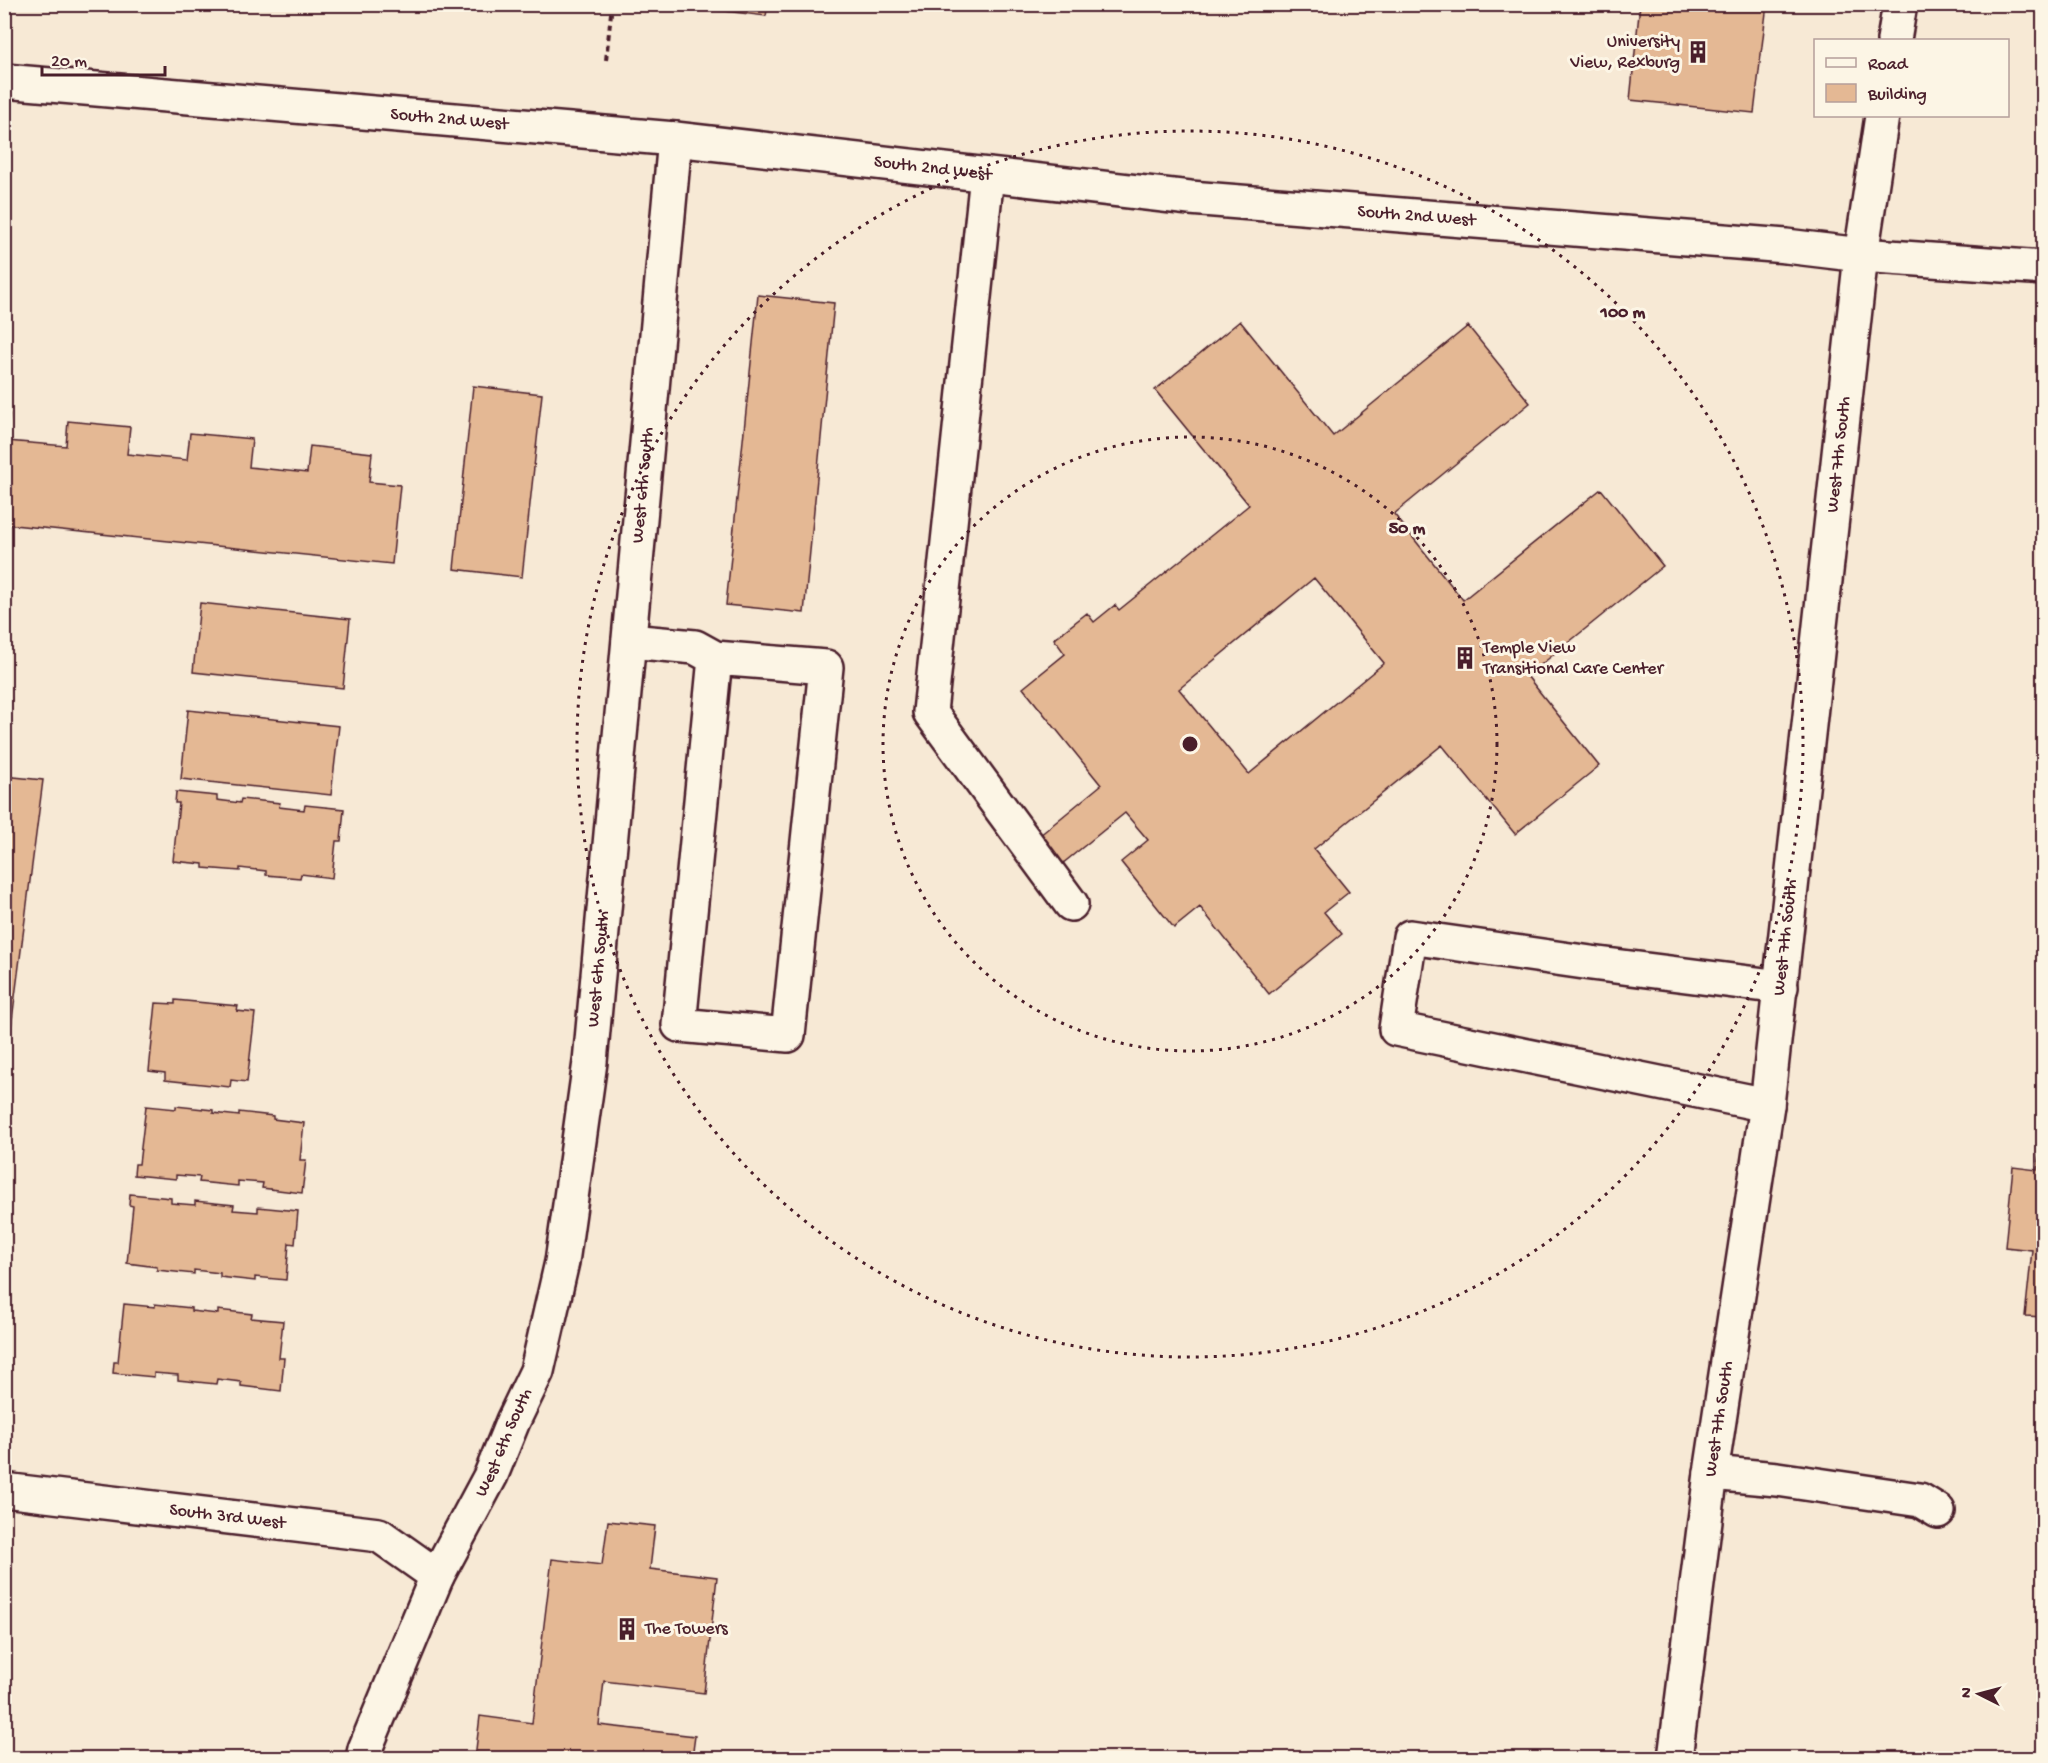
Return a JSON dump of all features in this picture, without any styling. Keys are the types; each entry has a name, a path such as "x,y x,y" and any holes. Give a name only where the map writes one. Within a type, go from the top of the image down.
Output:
{"main road":[{"path":"1894,39 1900,4"},
{"name":"South 2nd West","path":"4,81 675,139 1190,198 1786,246 1861,255 2043,268"},
{"name":"West 7th South","path":"1675,1758 1711,1473 1767,1105 1861,255 1882,117"},
{"name":"West 6th South","path":"363,1758 437,1576 491,1475 537,1371 562,1262 590,1062 675,139"},
{"path":"987,175 930,712 1071,904"},
{"path":"629,641 695,647 715,658 826,667 788,1035 679,1025 715,658"},
{"path":"1767,1105 1396,1029 1410,937 1781,987"},
{"path":"1711,1473 1777,1479 1920,1500 1938,1511"},
{"name":"South 3rd West","path":"4,1490 379,1534 437,1576"}],"path":[{"path":"606,60 612,4"}],"building":[{"path":"665,4 768,4 766,16"},
{"name":"University View, Rexburg","path":"1640,4 1767,4 1754,113 1630,100"},
{"path":"758,295 834,303 804,613 726,605"},
{"name":"Temple View Transitional Care Center","path":"1240,321 1333,436 1468,326 1530,403 1394,514 1463,600 1601,489 1663,566 1527,676 1599,766 1515,834 1442,745 1314,849 1349,892 1324,912 1342,934 1269,994 1200,907 1174,928 1121,862 1148,840 1125,813 1062,864 1039,836 1101,785 1023,688 1065,654 1054,639 1087,613 1094,622 1115,605 1119,610 1249,505 1155,390","holes":["1314,578 1384,663 1249,774 1179,689"]},
{"path":"473,386 542,394 522,577 454,569"},
{"path":"4,413 9,414 7,441 66,446 68,421 130,427 127,454 187,460 190,433 252,439 249,467 307,473 310,446 372,453 369,482 400,485 392,564 4,524"},
{"path":"200,603 350,619 343,688 193,672"},
{"path":"188,710 339,726 331,795 181,779"},
{"path":"4,776 43,780 4,1082"},
{"path":"176,792 217,796 217,800 240,803 241,799 280,803 279,807 304,810 305,805 344,809 341,841 336,841 332,878 301,874 300,878 266,875 266,871 203,868 203,864 173,861 179,803 175,803"},
{"path":"175,1000 238,1006 237,1011 255,1013 247,1082 231,1080 230,1087 165,1080 165,1073 149,1071 156,1003 175,1004"},
{"path":"2044,1105 2044,1317 2025,1316 2032,1250 2005,1247 2013,1167 2037,1170"},
{"path":"146,1106 176,1109 176,1106 213,1110 213,1113 239,1116 239,1112 304,1123 300,1160 306,1160 302,1193 262,1188 263,1183 238,1181 238,1186 199,1182 200,1177 176,1175 176,1179 134,1175 135,1164 139,1164"},
{"path":"130,1194 171,1198 171,1203 195,1205 195,1201 234,1205 233,1210 258,1212 258,1207 298,1211 295,1244 289,1243 286,1280 255,1277 255,1281 220,1277 220,1273 194,1270 194,1274 157,1270 157,1267 127,1263 133,1206 129,1205"},
{"path":"124,1304 155,1307 155,1304 218,1314 218,1310 252,1314 251,1318 283,1321 279,1358 284,1358 281,1391 241,1386 241,1382 217,1379 216,1384 178,1380 178,1375 154,1373 154,1377 113,1373 114,1362 118,1362"},
{"name":"The Towers","path":"608,1521 655,1526 650,1569 717,1577 704,1693 604,1681 599,1725 695,1736 692,1758 475,1758 480,1716 532,1723 552,1559 602,1565"}],"place":[{"name":"University View, Rexburg","path":"1698,52"},
{"name":"Temple View Transitional Care Center","path":"1465,658"},
{"name":"The Towers","path":"627,1629"}]}
